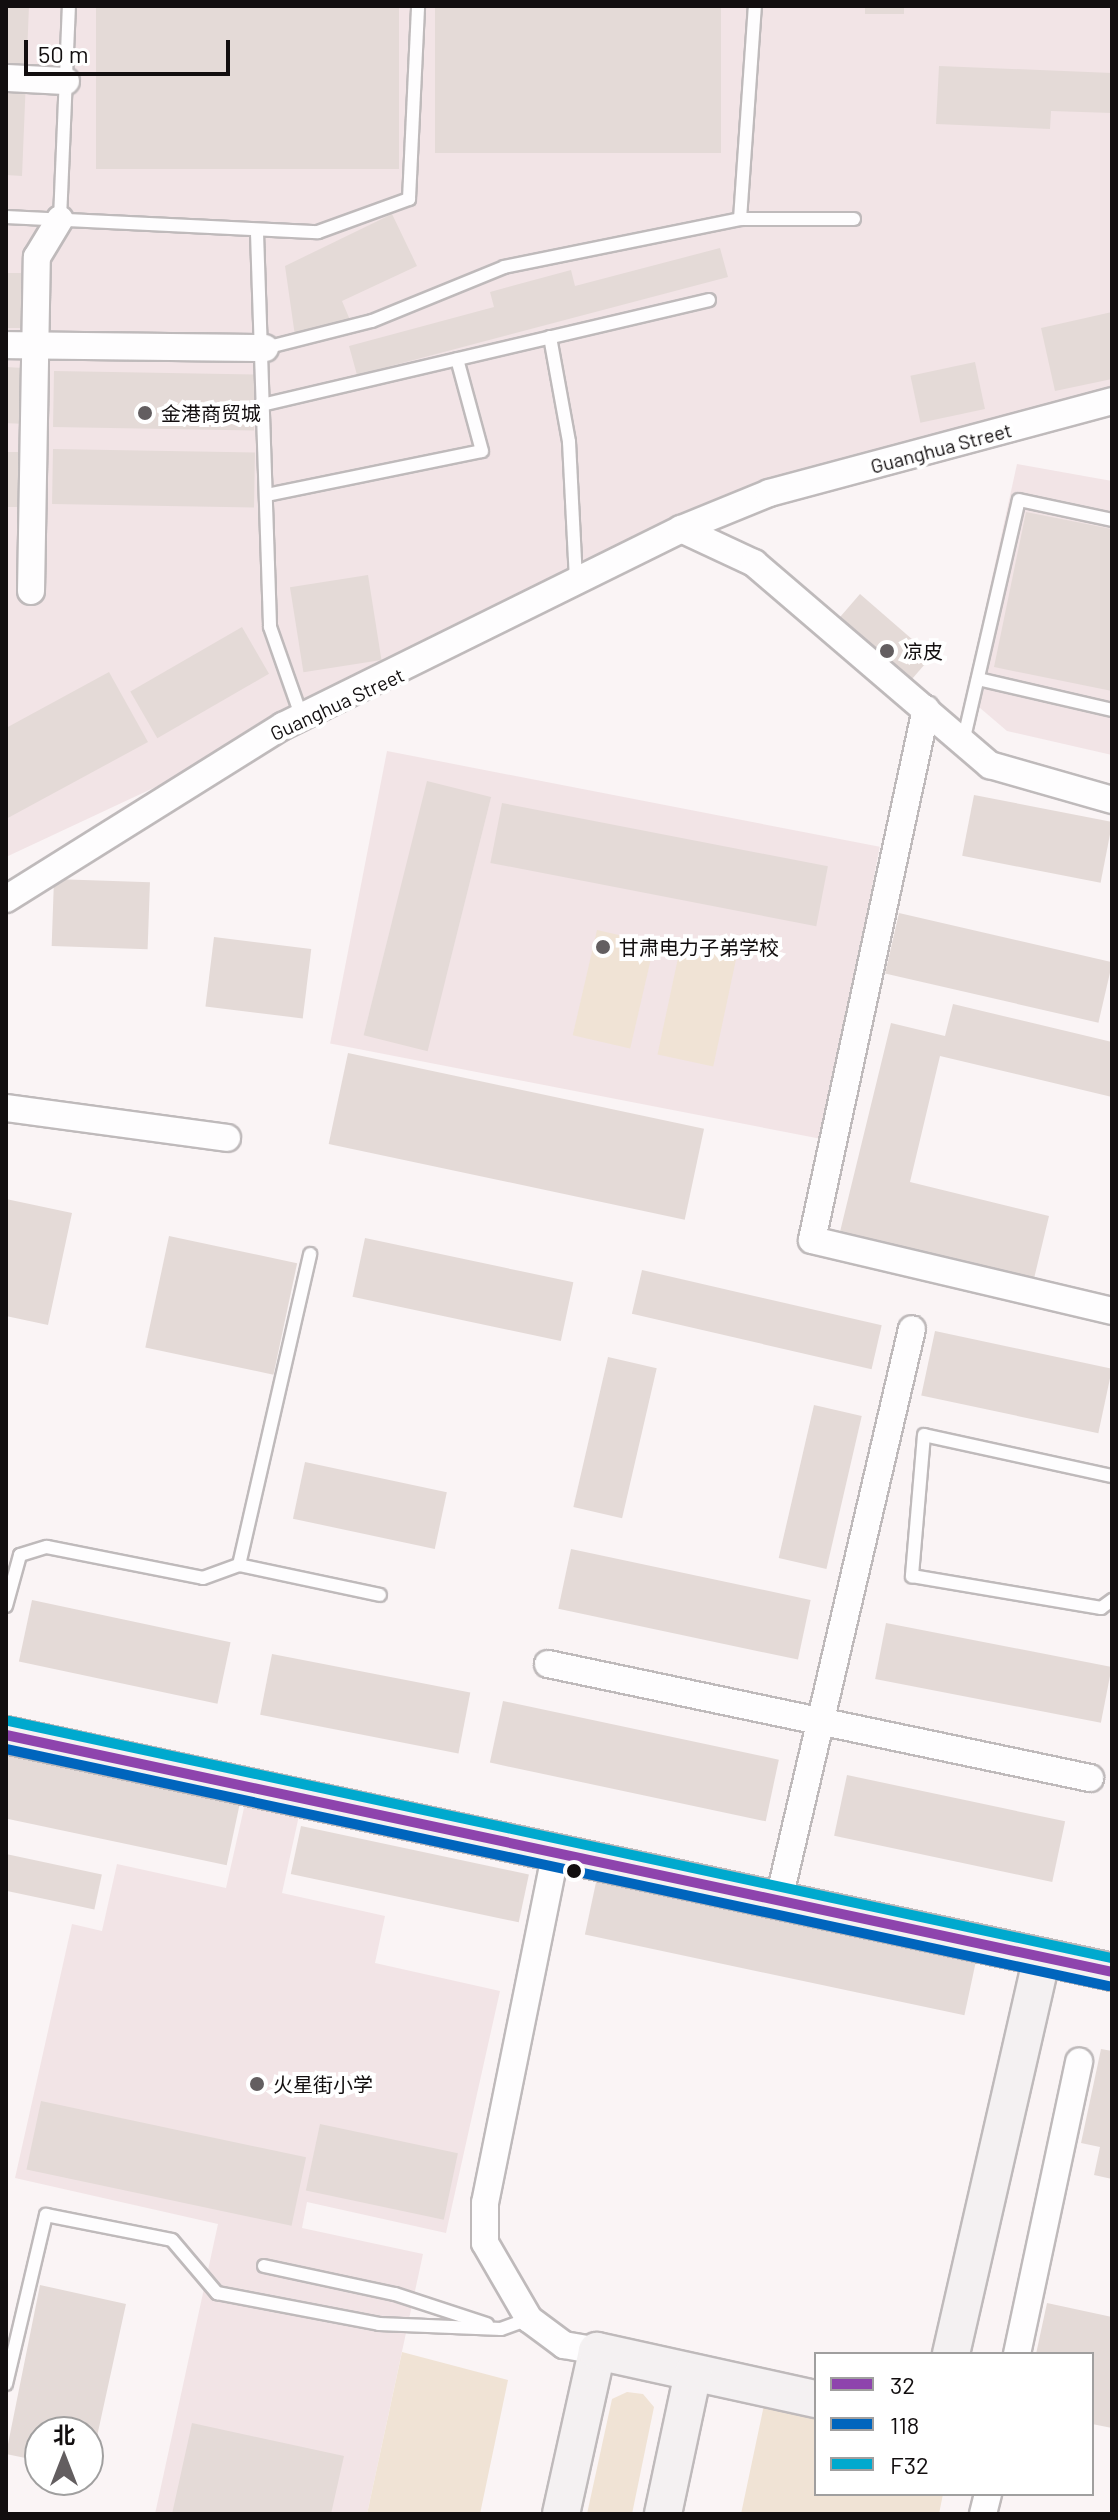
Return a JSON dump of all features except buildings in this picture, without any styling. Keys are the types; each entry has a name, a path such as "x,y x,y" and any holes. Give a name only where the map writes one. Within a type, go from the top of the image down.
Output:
{"street":[{"path":"6,78 66,81"},
{"path":"31,591 37,257 60,219"},
{"path":"6,345 265,348"},
{"name":"Guanghua Street","path":"6,899 302,718 681,529 769,493 1112,401"},
{"path":"681,529 754,563 990,765 1112,800"},
{"path":"926,709 812,1240 1112,1311"},
{"path":"6,1108 227,1138"},
{"path":"779,1899 912,1329"},
{"path":"548,1664 1090,1778"},
{"path":"6,1735 1112,1972"},
{"path":"556,1851 485,2203 485,2243 529,2319 564,2345 814,2399"},
{"path":"951,2352 1042,1957"},
{"path":"1017,2352 1079,2062"},
{"path":"561,2514 597,2351"},
{"path":"663,2514 693,2373"}],"lane":[{"path":"60,219 69,6"},
{"path":"6,217 257,233 318,232 409,199 418,6"},
{"path":"740,219 755,6"},
{"path":"265,348 372,321 504,267 740,219 854,219"},
{"path":"257,233 265,348 270,627 302,718"},
{"path":"266,404 709,300"},
{"path":"550,337 569,442 577,583"},
{"path":"267,495 482,451 457,359"},
{"path":"963,742 1019,500 1112,520"},
{"path":"978,679 1112,710"},
{"path":"239,1565 310,1254"},
{"path":"1112,1476 924,1435 912,1576 1101,1608 1112,1600"},
{"path":"6,1606 20,1555 47,1547 203,1578 239,1565 380,1595"},
{"path":"6,2384 46,2215 172,2240 217,2293 379,2324 501,2329 529,2319"},
{"path":"264,2266 395,2294 501,2329"}],"shaded area":[{"path":"6,6 1112,6 1112,391 771,499 6,857"},
{"path":"1017,464 1112,481 1112,755 1007,731 966,696"},
{"name":"甘肃电力子弟学校","path":"387,751 880,847 823,1139 330,1044"},
{"path":"597,930 654,943 630,1049 573,1035"},
{"path":"681,944 737,956 713,1066 658,1055"},
{"name":"火星街小学","path":"246,1799 300,1811 282,1893 385,1916 375,1963 500,1991 446,2233 307,2202 302,2228 423,2254 367,2514 155,2514 218,2224 15,2178 72,1924 102,1931 117,1864 226,1888"},
{"path":"402,2352 508,2380 480,2514 367,2514"},
{"path":"627,2392 643,2394 654,2407 632,2514 587,2514 612,2399"},
{"path":"764,2405 814,2417 814,2496 943,2496 939,2514 741,2514"}],"transit line":[{"name":"F32","path":"9,1721 1112,1958"},
{"name":"32","path":"6,1735 1112,1972"},
{"name":"118","path":"6,1749 1109,1986"}],"place":[{"name":"金港商贸城","path":"145,413"},
{"name":"凉皮","path":"887,651"},
{"name":"甘肃电力子弟学校","path":"603,947"},
{"name":"火星街小学","path":"257,2084"}]}
